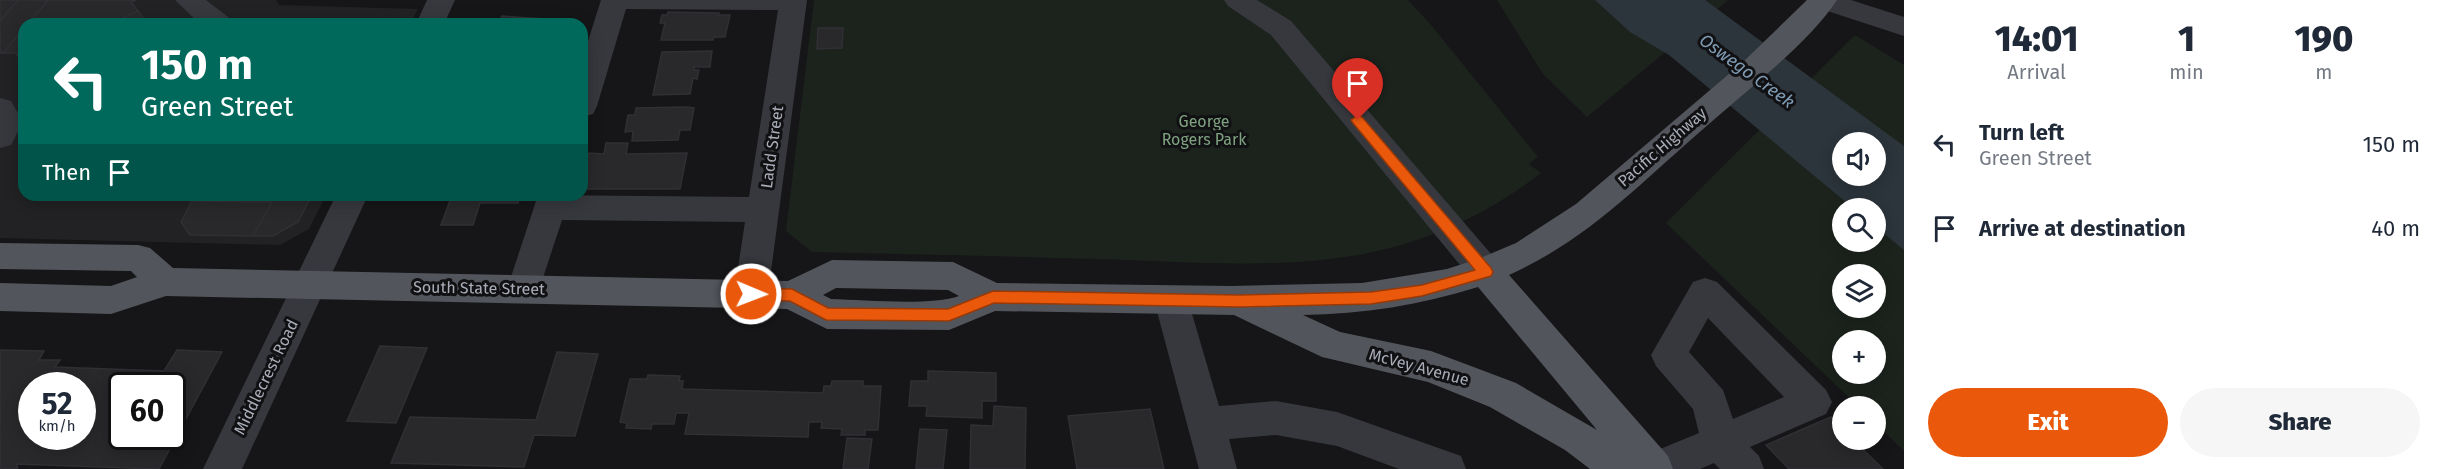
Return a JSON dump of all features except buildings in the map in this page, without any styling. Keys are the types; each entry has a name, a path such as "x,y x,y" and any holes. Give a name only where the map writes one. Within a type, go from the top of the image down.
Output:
{"main road":[{"name":"Pacific Highway","path":"1486,272 1530,252 1570,225 1727,91 1818,5"},
{"path":"0,256 138,258 166,282"},
{"name":"South State Street","path":"0,297 111,300 166,282 792,295 826,314 949,315 993,297 1239,301 1371,298 1422,291 1486,272"},
{"path":"1486,272 1656,469"},
{"name":"McVey Avenue","path":"1239,301 1335,346 1431,367 1503,394 1578,438 1621,469"}],"street":[{"path":"189,0 211,18"},
{"path":"433,18 441,0"},
{"path":"588,87 615,0 793,1"},
{"path":"1238,0 1281,28 1486,272"},
{"name":"Ladd Street","path":"751,294 793,1"},
{"path":"1818,5 1904,27"},
{"name":"Middlecrest Road","path":"222,469 349,201"},
{"path":"524,289 552,201 763,210"},
{"path":"1171,300 1218,469"},
{"path":"1206,423 1276,418 1337,429 1447,469"},
{"path":"1656,469 1720,442 1745,469"}],"shaded area":[{"path":"0,0 276,0 279,5 418,9 413,18 18,18 18,201 323,201 309,229 280,245 0,238"}],"green space":[{"name":"George Rogers Park","path":"814,0 1408,0 1538,157 1529,164 1541,173 1493,205 1442,231 1387,249 1330,259 1273,263 1214,263 812,252 786,231"},
{"path":"1497,0 1728,0 1587,117 1543,74"},
{"path":"1855,35 1904,65 1904,451 1886,434 1886,396 1848,396 1835,384 1886,384 1886,330 1832,330 1832,381 1666,223"}],"water":[{"name":"Oswego Creek","path":"1595,0 1705,0 1885,132 1832,132 1832,186 1886,186 1886,133 1904,146 1904,250 1886,235 1886,198 1841,198 1669,55 1630,32"}],"route":[{"path":"751,294 792,295 826,314 949,315 993,297 1239,301 1371,298 1422,291 1486,272 1358,120"}]}
